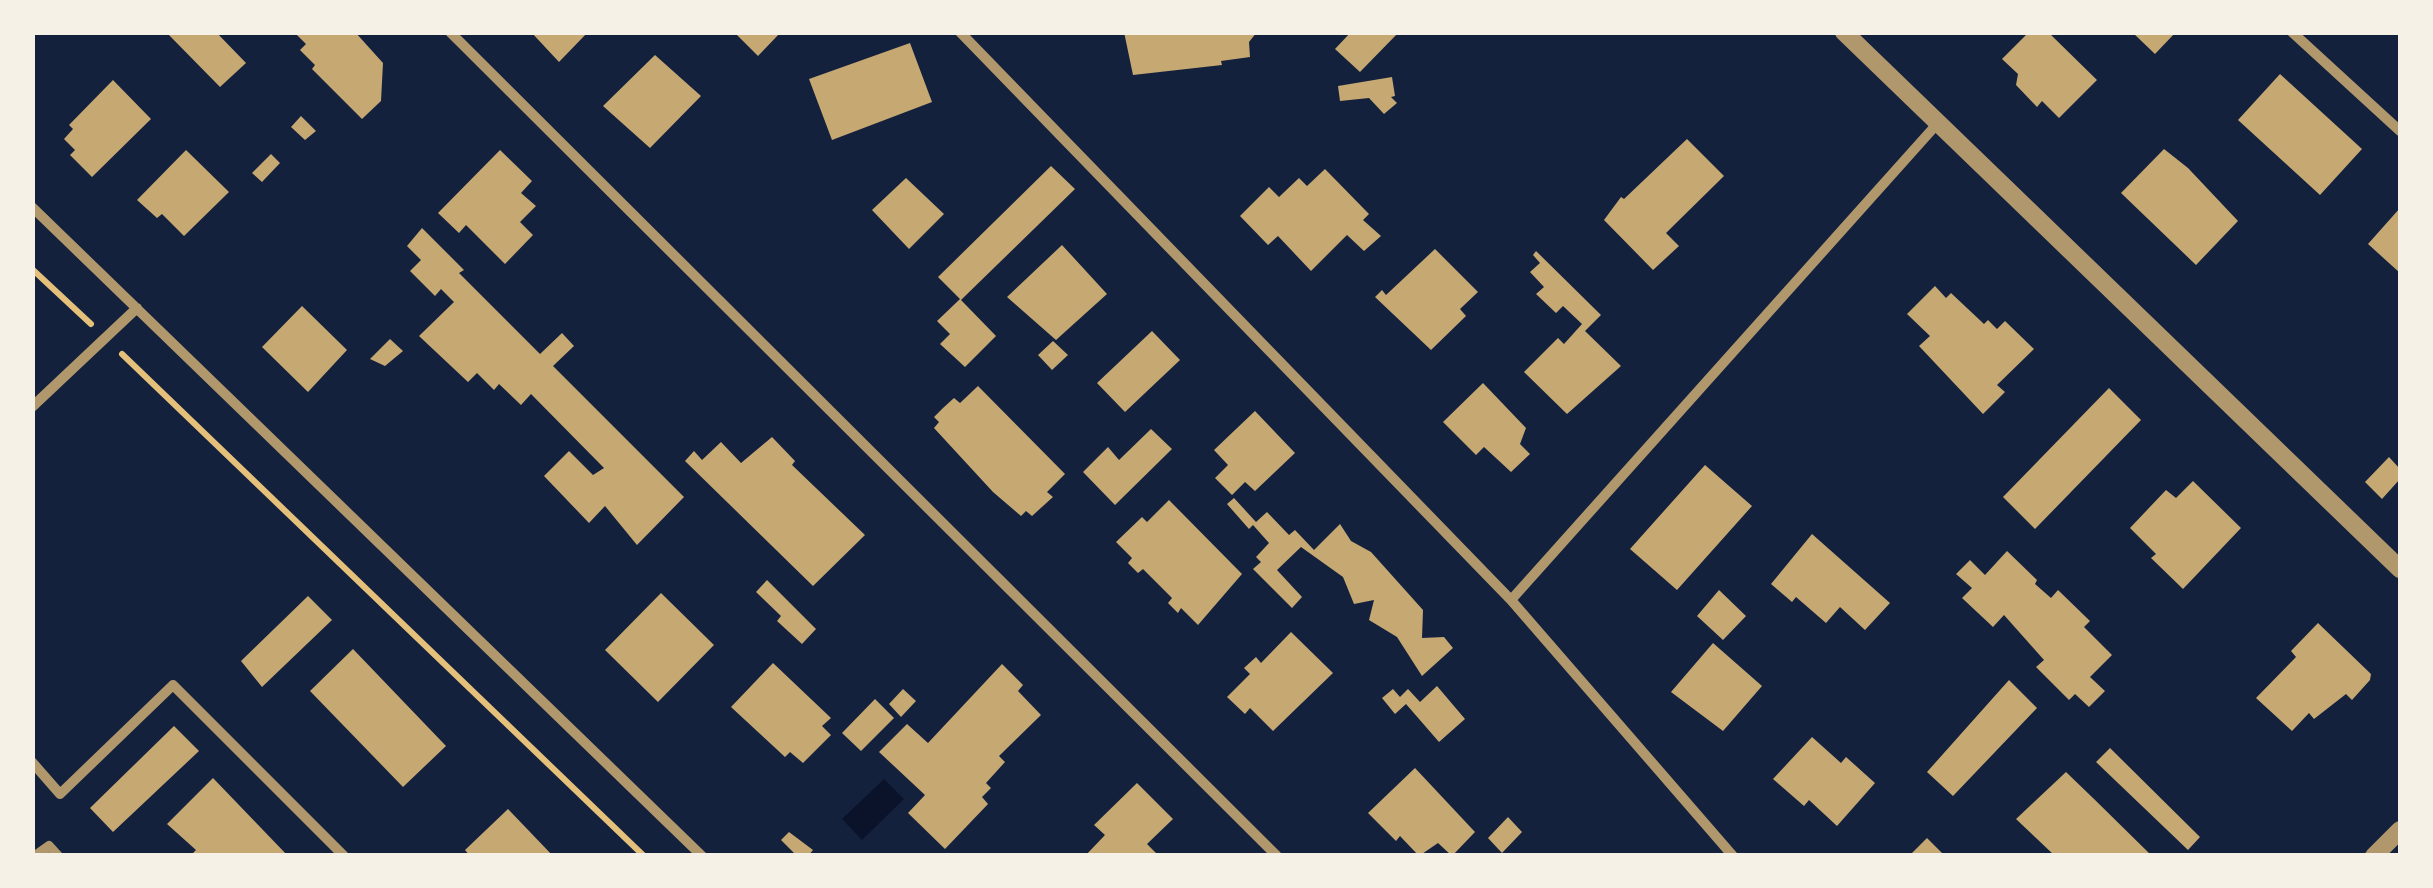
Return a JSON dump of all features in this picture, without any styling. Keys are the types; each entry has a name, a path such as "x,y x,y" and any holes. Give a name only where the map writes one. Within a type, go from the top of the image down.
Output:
{"street":[{"path":"450,32 1277,856"},
{"path":"960,32 1511,600 1733,856"},
{"path":"1844,32 2400,569"},
{"path":"2292,32 2400,131"},
{"path":"1511,600 1937,124"},
{"path":"32,207 702,856"},
{"path":"32,407 137,308"},
{"path":"32,762 60,794 173,686 344,856"},
{"path":"2374,856 2400,830"},
{"path":"36,856 48,846 58,856"}],"path":[{"path":"32,268 644,856"}],"water":[{"path":"884,779 904,799 862,840 842,819"}],"building":[{"path":"166,32 216,32 246,63 220,87"},
{"path":"294,32 355,32 383,63 381,101 362,119 312,69 315,65 300,50 306,44"},
{"path":"531,32 588,32 559,62"},
{"path":"734,32 781,32 758,56"},
{"path":"1124,32 1257,32 1249,42 1250,57 1221,61 1222,65 1133,75"},
{"path":"1351,32 1399,32 1360,72 1335,49"},
{"path":"2029,32 2048,32 2097,80 2059,118 2042,101 2037,107 2016,85 2018,74 2002,59"},
{"path":"2132,32 2176,32 2155,54"},
{"path":"910,43 932,102 832,140 809,79"},
{"path":"655,55 701,96 650,148 603,106"},
{"path":"2280,74 2362,149 2320,195 2238,120"},
{"path":"1392,77 1395,96 1391,97 1397,103 1384,114 1369,98 1340,101 1338,86"},
{"path":"113,80 151,119 92,177 70,155 75,150 64,139 73,129 69,125"},
{"path":"301,116 316,131 305,140 291,127"},
{"path":"1687,139 1724,176 1666,233 1679,246 1653,270 1604,220 1621,197 1624,199"},
{"path":"2164,149 2188,168 2238,221 2196,265 2121,193"},
{"path":"186,150 229,192 184,236 162,214 157,218 137,200"},
{"path":"500,150 532,181 521,193 536,206 520,222 533,235 505,264 466,225 459,233 438,213"},
{"path":"271,154 280,163 262,182 252,173"},
{"path":"1051,166 1075,189 961,300 996,336 965,367 940,344 950,334 937,321 960,299 938,277"},
{"path":"1325,169 1369,214 1363,220 1381,236 1364,251 1347,235 1311,271 1278,236 1268,245 1240,216 1269,187 1279,197 1299,178 1307,186"},
{"path":"906,178 944,214 909,249 872,210"},
{"path":"2400,208 2400,273 2368,244"},
{"path":"422,228 464,270 459,273 540,354 562,333 574,346 553,366 684,497 637,545 605,506 589,523 544,476 569,451 593,475 604,468 531,394 521,405 499,384 494,390 477,373 468,382 419,336 454,302 441,289 435,296 410,271 421,260 407,246"},
{"path":"1062,245 1107,294 1056,340 1007,297"},
{"path":"1435,249 1478,292 1460,309 1466,316 1431,350 1375,297 1382,290 1386,295"},
{"path":"1536,251 1601,315 1585,331 1621,366 1567,414 1524,372 1558,338 1564,344 1582,324 1563,306 1556,313 1536,294 1544,287 1530,272 1540,263 1533,255"},
{"path":"1935,286 1946,298 1951,293 1984,324 1988,320 1997,329 2005,321 2034,349 1997,385 2005,392 1983,414 1919,346 1930,336 1907,314"},
{"path":"302,306 347,350 308,392 262,347"},
{"path":"1152,331 1180,360 1125,412 1097,383"},
{"path":"390,339 403,351 385,366 370,359"},
{"path":"1053,341 1068,355 1052,370 1038,355"},
{"path":"1483,383 1526,428 1520,444 1530,454 1511,472 1484,447 1476,455 1443,422"},
{"path":"978,386 1065,474 1047,492 1053,497 1032,516 1026,511 1021,516 993,492 934,428 939,422 934,417 943,408 954,398 960,403"},
{"path":"2109,388 2141,420 2035,529 2003,497"},
{"path":"1255,411 1295,453 1255,491 1245,482 1232,495 1215,478 1228,465 1214,450"},
{"path":"1151,429 1172,449 1115,505 1083,472 1108,447 1119,460"},
{"path":"772,437 795,461 792,465 865,535 813,586 685,461 694,451 702,460 721,442 741,463"},
{"path":"2389,457 2400,469 2400,479 2382,499 2365,482"},
{"path":"1705,465 1752,506 1677,590 1630,549"},
{"path":"2193,481 2241,528 2183,589 2151,558 2156,554 2130,528 2166,490 2176,498"},
{"path":"1234,498 1256,522 1267,512 1289,535 1295,530 1314,550 1340,524 1351,541 1371,552 1423,610 1422,638 1444,637 1453,648 1422,676 1397,637 1369,620 1374,600 1354,604 1343,577 1301,547 1277,570 1302,597 1292,608 1253,569 1261,562 1256,557 1269,543 1253,525 1249,529 1227,504"},
{"path":"1169,500 1242,574 1198,625 1181,608 1178,613 1168,603 1172,598 1143,569 1138,573 1128,563 1132,558 1116,542 1142,517 1147,522"},
{"path":"1812,534 1890,603 1865,630 1840,607 1826,623 1796,597 1792,602 1771,584"},
{"path":"2007,551 2051,598 2058,590 2090,621 2084,627 2112,655 2090,677 2105,691 2089,707 2075,694 2069,700 2036,667 2044,660 2004,615 1993,627 1962,598 1972,588 1956,574 1970,560 1985,575"},
{"path":"767,580 816,629 802,644 777,621 781,616 756,592"},
{"path":"1719,590 1746,616 1723,640 1697,616"},
{"path":"661,593 714,645 658,702 605,650"},
{"path":"308,596 332,620 262,687 241,661"},
{"path":"2318,623 2371,674 2370,680 2352,700 2346,694 2314,719 2309,713 2292,731 2256,698 2296,657 2291,651"},
{"path":"1291,632 1333,673 1273,731 1250,708 1245,714 1227,697 1250,674 1244,668 1256,657 1261,663"},
{"path":"1713,643 1762,686 1723,731 1671,692"},
{"path":"353,649 446,746 403,787 310,691"},
{"path":"773,663 831,718 822,726 831,735 803,763 790,752 785,757 731,707"},
{"path":"1002,664 1023,685 1018,691 1041,715 999,756 1005,762 986,783 991,788 982,797 988,804 945,849 908,813 925,795 879,752 907,724 928,743"},
{"path":"2009,680 2037,708 1953,796 1927,772"},
{"path":"1437,686 1465,719 1439,742 1406,704 1395,714 1382,698 1393,689 1400,697 1408,689 1420,702"},
{"path":"903,689 916,701 901,717 889,704"},
{"path":"875,699 894,718 861,751 842,733"},
{"path":"174,726 199,751 113,832 90,808"},
{"path":"1812,737 1841,763 1846,757 1875,783 1837,826 1809,800 1804,806 1773,779"},
{"path":"2110,748 2200,837 2188,850 2096,762"},
{"path":"1415,768 1475,832 1452,856 1438,843 1419,856 1400,836 1396,841 1368,813"},
{"path":"2066,772 2152,856 2055,856 2016,819"},
{"path":"213,778 288,856 190,856 196,850 167,824"},
{"path":"1137,783 1173,819 1147,844 1159,856 1085,856 1105,835 1094,825"},
{"path":"508,809 553,856 470,856 465,850"},
{"path":"1508,817 1522,832 1502,853 1488,838"},
{"path":"789,832 813,850 808,856 797,856 781,840"},
{"path":"1927,838 1945,856 1909,856"}]}
